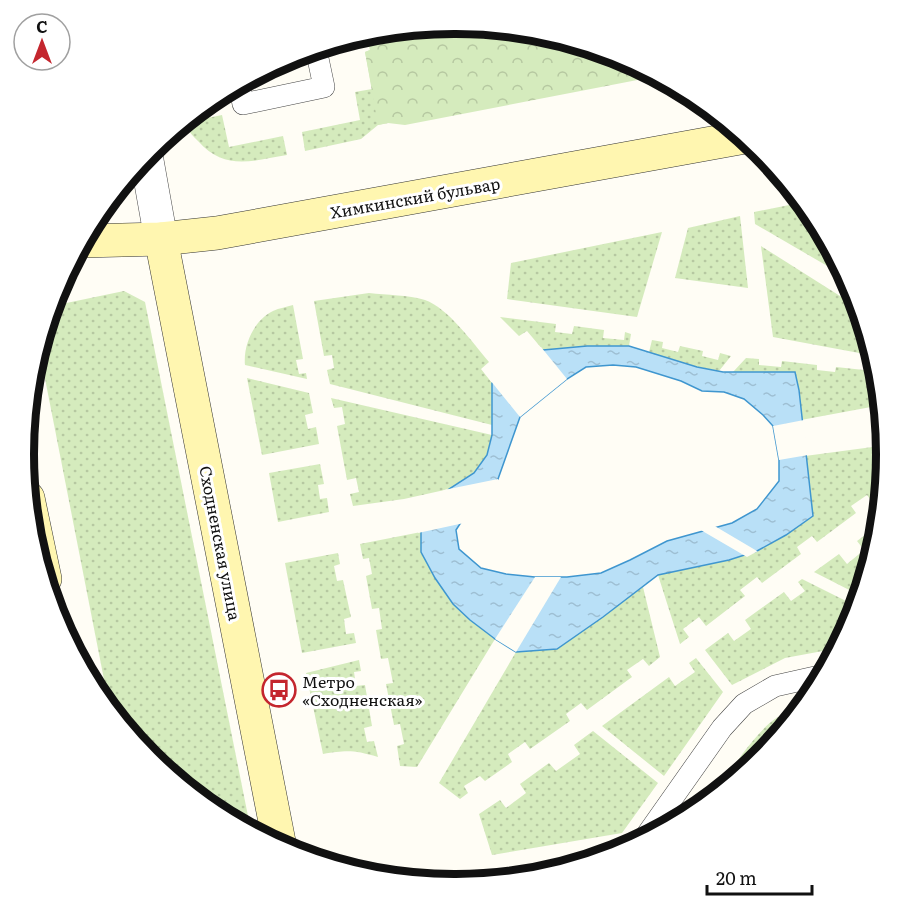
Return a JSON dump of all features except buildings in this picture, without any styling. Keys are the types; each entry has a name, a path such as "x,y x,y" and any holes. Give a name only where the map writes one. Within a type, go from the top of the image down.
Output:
{"main road":[{"name":"Химкинский бульвар","path":"93,241 161,239 217,233 733,139"},
{"name":"Сходненская улица","path":"161,239 278,835"}],"street":[{"path":"148,168 161,239"}],"lane":[{"path":"241,93 243,104 324,87 318,57"},
{"path":"654,824 722,729 744,704 775,686 812,678"}],"green space":[{"path":"454,34 484,35 565,49 617,66 644,79 405,125 388,123 378,125 365,52 370,50 369,44 400,38"},
{"path":"372,43 388,123 378,125 361,139 305,151 302,132 360,120 355,92 372,89 365,52 370,50 369,44"},
{"path":"222,115 229,147 283,136 287,155 239,162 229,160 218,157 189,130 201,119"},
{"path":"794,204 833,269 755,224 754,212"},
{"path":"740,216 748,288 675,278 688,228"},
{"path":"662,232 637,317 507,299 511,263"},
{"path":"761,246 847,301 864,354 773,337"},
{"path":"124,291 145,302 249,821 221,804 178,770 139,731 106,689 43,371 62,304"},
{"path":"369,293 425,300 442,310 460,327 489,362 481,369 492,383 492,425 330,384 327,370 334,368 332,355 324,356 314,301"},
{"path":"293,305 303,359 296,360 299,374 306,373 307,379 245,365 248,341 260,320 273,311"},
{"path":"500,317 556,324 555,332 572,334 574,326 604,330 603,338 624,340 625,332 631,334 629,346 587,346 543,350 527,331 519,336"},
{"path":"652,340 663,342 662,348 678,352 680,346 703,351 702,356 718,360 720,353 731,356 719,371 697,367 649,352"},
{"path":"746,358 759,359 759,365 781,367 782,361 817,365 817,370 835,372 836,367 864,370 871,407 801,420 795,372 733,372"},
{"path":"247,378 309,393 313,413 305,415 308,429 316,427 319,444 262,455"},
{"path":"331,398 492,435 487,455 474,473 449,489 404,499 353,506 350,494 359,492 356,478 347,480 337,426 345,424 342,407 334,408"},
{"path":"876,447 874,500 872,502 867,495 851,506 856,513 817,542 812,536 797,547 801,554 762,583 757,577 740,590 745,596 706,626 699,617 683,629 689,637 680,644 658,575 729,560 758,551 813,516 805,456"},
{"path":"320,464 324,484 318,485 320,499 327,498 329,512 278,522 269,473"},
{"path":"421,532 421,552 435,578 453,604 495,639 417,767 400,766 397,746 404,744 400,724 394,725 386,684 393,683 388,658 381,659 376,630 382,629 379,608 372,609 366,576 372,574 369,558 363,559 360,544"},
{"path":"869,532 853,592 814,572 839,554 847,564 864,550 857,541"},
{"path":"338,553 340,564 334,566 337,581 343,580 351,617 344,619 346,634 354,633 356,643 302,653 285,563"},
{"path":"802,579 849,603 828,650 785,658 732,685 705,650 728,633 734,641 751,629 745,620 784,592 791,601 805,591 798,582"},
{"path":"643,587 660,657 649,666 643,659 627,670 632,677 587,710 581,703 566,714 570,721 530,749 525,742 508,754 512,762 485,781 480,776 464,786 468,793 460,799 439,783 516,652 557,648"},
{"path":"696,658 723,692 664,776 602,726 669,677 675,686 695,672 689,663"},
{"path":"359,660 361,671 354,672 356,686 365,685 372,726 364,728 367,742 374,741 378,757 350,751 323,754 306,673"},
{"path":"787,713 731,772 764,728"},
{"path":"593,731 658,783 622,833 492,855 479,814 500,800 506,808 526,793 520,784 549,763 556,771 580,754 574,745"}],"water":[{"path":"587,346 629,346 697,367 723,372 795,372 813,516 786,535 757,551 729,560 658,575 557,649 516,652 470,620 453,604 421,552 421,532 424,521 449,489 474,473 487,455 492,435 492,383 521,354","holes":["613,365 636,367 681,381 702,391 724,392 744,399 773,426 779,460 779,481 757,509 732,523 667,541 601,573 567,577 506,574 481,568 459,549 456,530 467,513 498,479 520,417 567,379 586,367"]}],"pier":[{"path":"541,347 567,379 520,417 490,380 503,362 519,351"},
{"path":"804,420 808,455 779,460 773,426"},
{"path":"498,479 499,483 464,523 418,533 422,519 432,502 444,490"},
{"path":"713,525 758,551 747,557 699,529"},
{"path":"535,577 561,577 516,652 495,639"}],"place":[{"name":"Метро «Сходненская»","path":"279,690"}]}
